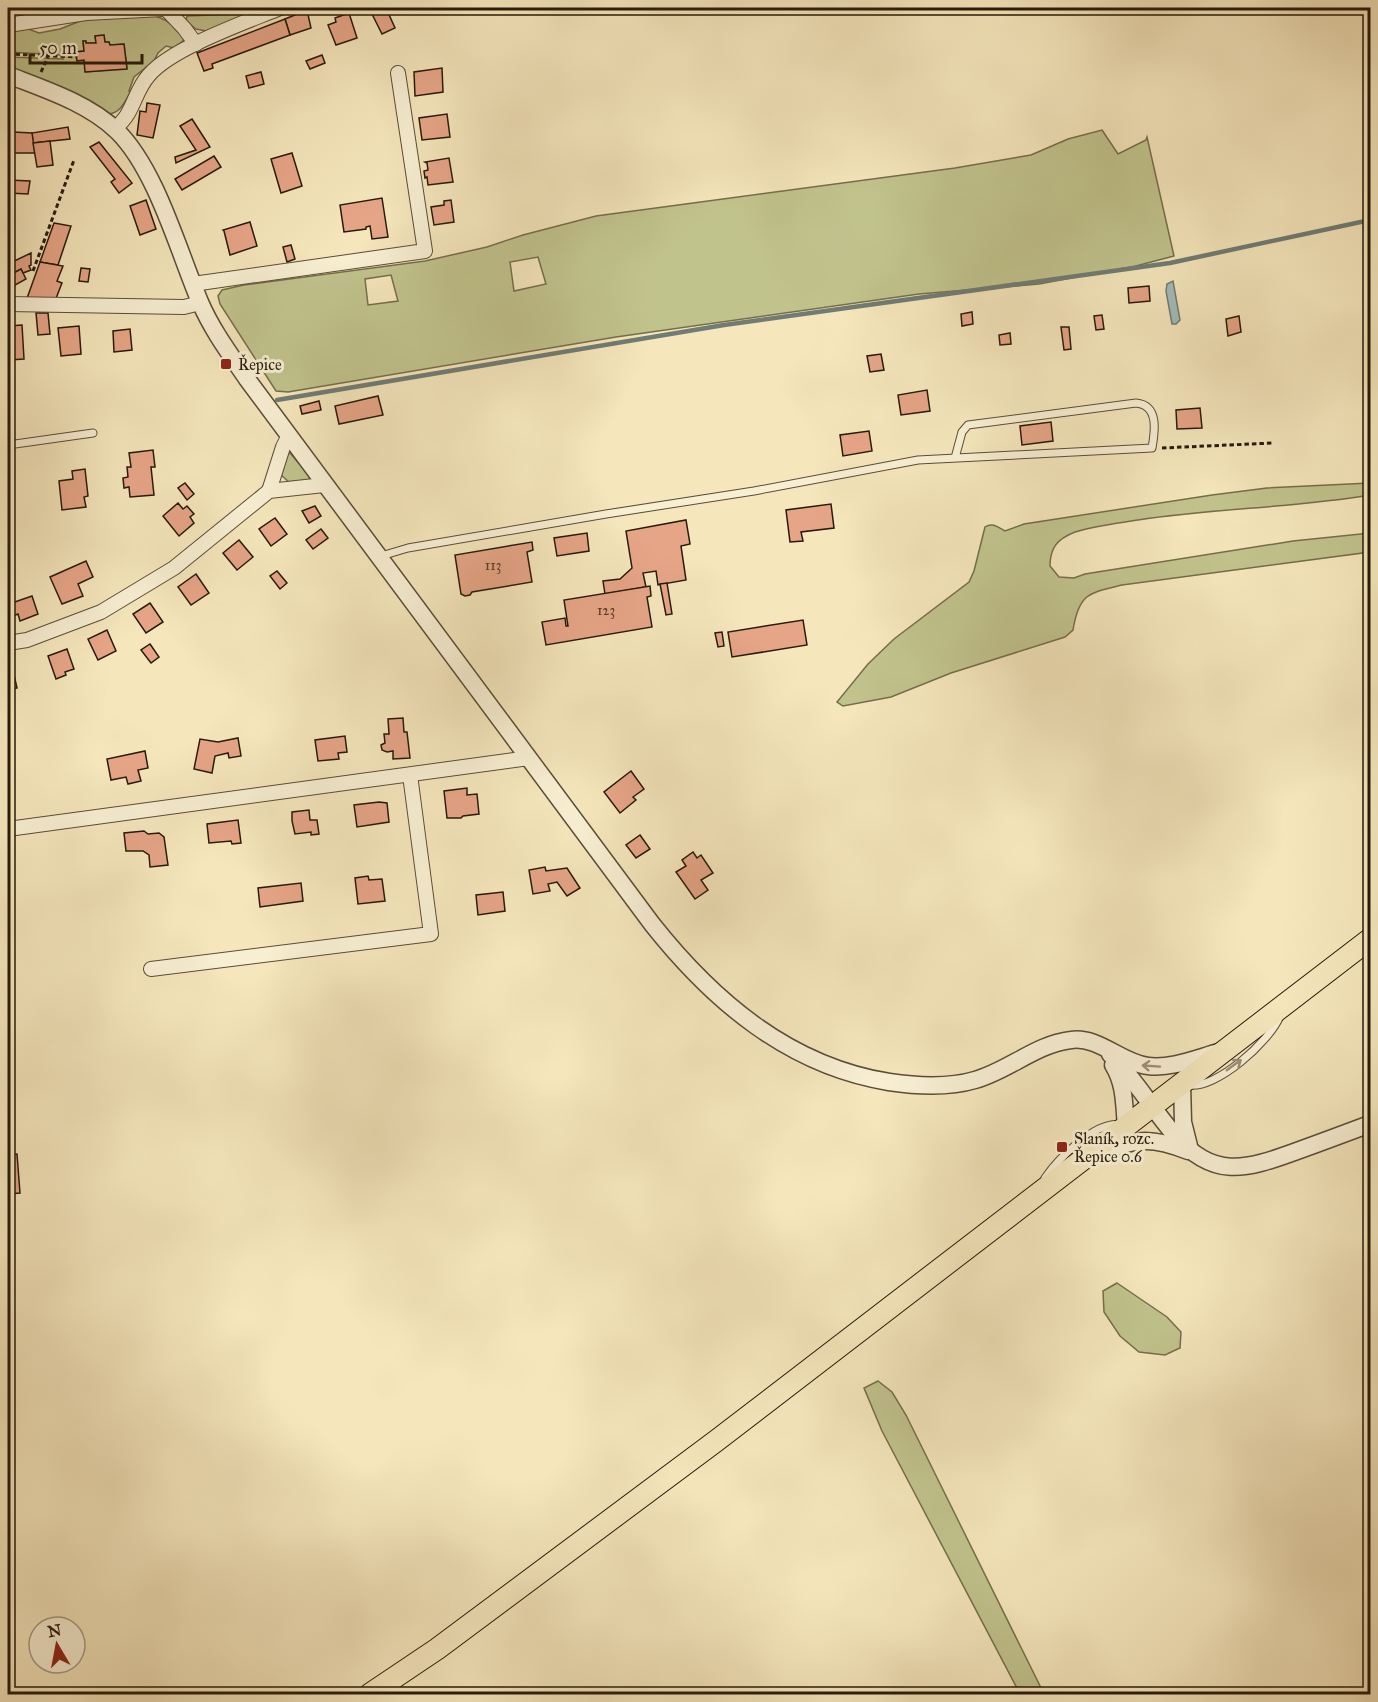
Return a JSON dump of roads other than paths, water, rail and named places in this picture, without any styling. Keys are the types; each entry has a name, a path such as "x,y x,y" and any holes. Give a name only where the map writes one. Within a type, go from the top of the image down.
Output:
{"main road":[{"path":"370,1695 594,1533 1371,939"}],"street":[{"path":"165,8 196,44"},
{"path":"8,25 86,13 182,8"},
{"path":"115,129 127,115 137,91 158,66 196,44 280,8"},
{"path":"193,284 425,251 398,73"},
{"path":"8,75 94,113 115,129 140,159 155,189 212,328 288,437 645,916 697,977 734,1011 807,1057 830,1067 878,1080 904,1084 944,1084 974,1080 1058,1043 1081,1040 1137,1064 1154,1067 1177,1064 1228,1049"},
{"path":"8,304 184,307 200,303"},
{"path":"8,643 27,640 100,612 174,568 269,490 288,437"},
{"path":"269,490 324,484"},
{"path":"8,829 529,758"},
{"path":"151,969 431,934 410,775"},
{"path":"1101,1047 1119,1064 1192,1153"},
{"path":"1101,1047 1118,1073 1121,1082 1126,1127"},
{"path":"1182,1084 1183,1122 1192,1153"},
{"path":"1086,1158 1130,1143 1151,1141 1170,1144 1207,1162 1248,1166 1371,1124"}],"lane":[{"path":"379,557 408,548 774,488 918,460 1152,448 1155,429 1153,415 1144,404 1136,403 968,425 962,432 955,458"},
{"path":"8,445 93,433"},
{"path":"1182,1084 1194,1086 1209,1082 1254,1051 1277,1023 1285,1005"},
{"path":"1026,1203 1061,1157 1101,1128 1115,1124 1126,1127"}],"water":[{"path":"1173,281 1180,320 1176,324 1172,324 1166,291 1167,284"}],"waterway":[{"path":"277,400 724,325 1170,263 1370,220"}],"place":[{"name":"Řepice","path":"226,364"},
{"name":"Slaník, rozc. Řepice 0.6","path":"1062,1147"}]}
